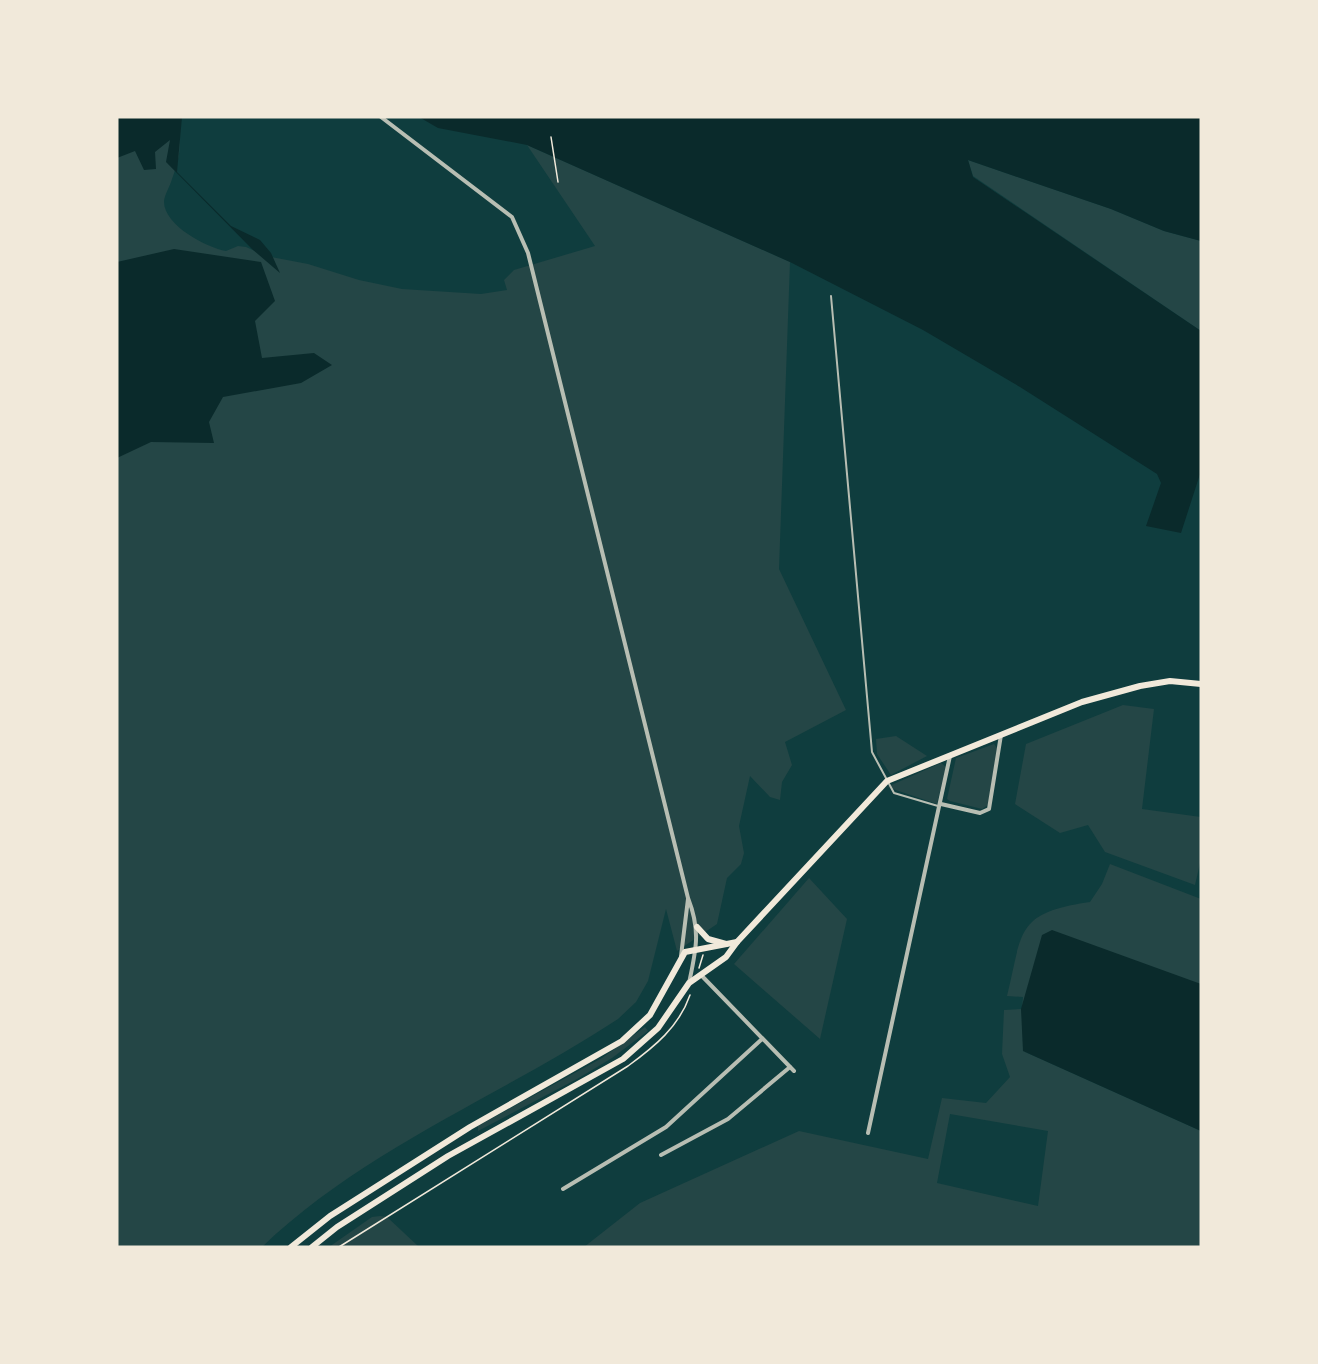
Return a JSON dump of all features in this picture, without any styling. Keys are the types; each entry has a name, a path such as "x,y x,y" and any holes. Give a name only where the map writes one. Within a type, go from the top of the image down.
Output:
{"main road":[{"path":"312,1247 337,1227 448,1156 623,1059 658,1028 689,983 726,957 737,942 887,781 951,753 1082,702 1140,686 1170,681 1201,684"},
{"path":"697,927 708,939 730,944"},
{"path":"291,1247 338,1210 470,1127 622,1041 650,1016 681,956 690,950 737,942"}],"street":[{"path":"381,117 512,218 528,253 697,927 696,949 689,983"},
{"path":"941,805 980,813 989,809 1001,735"},
{"path":"868,1133 951,753"},
{"path":"681,956 688,898"},
{"path":"661,1155 728,1119 792,1069 701,975"},
{"path":"563,1190 666,1127 762,1040"}],"lane":[{"path":"831,296 872,752 894,793 941,805"}],"path":[{"path":"551,137 558,182"}],"shaded area":[{"path":"117,117 173,117 179,133 180,148 175,171 164,201 171,219 187,234 218,249 226,251 238,246 246,247 266,256 308,264 359,280 402,289 481,294 507,290 504,280 514,270 595,246 527,145 790,262 779,569 846,710 785,742 792,765 782,782 780,800 770,797 750,776 739,826 744,853 741,864 727,878 717,924 677,951 666,909 648,981 636,1002 618,1019 389,1152 302,1212 262,1247 117,1247"},
{"path":"117,117 182,117 177,172 231,226 260,240 271,253 280,273 252,249 166,162 170,140 155,152 156,169 144,170 135,151 117,158"},
{"path":"419,117 1201,117 1201,241 1164,231 1111,209 968,160 973,177 1201,331 1201,471 1181,533 1146,526 1161,483 1157,474 1020,387 923,330 790,262 527,145 438,128"},
{"path":"968,160 1111,209 1164,231 1201,241 1201,331 973,176"},
{"path":"174,249 261,262 275,301 255,321 262,358 314,353 332,365 301,383 223,397 209,422 214,443 151,442 117,458 117,262"},
{"path":"1123,705 1154,709 1142,809 1201,817 1201,859 1195,885 1105,852 1088,825 1060,833 1015,804 1026,744"},
{"path":"896,736 927,756 891,775 877,754 876,739"},
{"path":"994,744 997,748 988,805 982,809 947,799 956,758"},
{"path":"941,763 946,767 937,804 887,787"},
{"path":"1110,864 1201,899 1201,1118 1023,1051 1201,1131 1201,1247 584,1247 640,1203 799,1131 928,1159 942,1098 986,1103 1010,1077 1002,1054 1004,1010 1022,1009 1023,997 1007,996 1016,955 1026,929 1035,919 1048,912 1090,902 1102,884","holes":["950,1114 1048,1131 1038,1206 937,1183"]},
{"path":"809,878 847,919 820,1039 734,964"},
{"path":"1052,930 1201,984 1201,1131 1023,1051 1021,1009 1042,935"},
{"path":"645,1027 648,1031 612,1058 478,1131 478,1126 602,1058"},
{"path":"372,1217 387,1217 419,1247 329,1247"}]}
